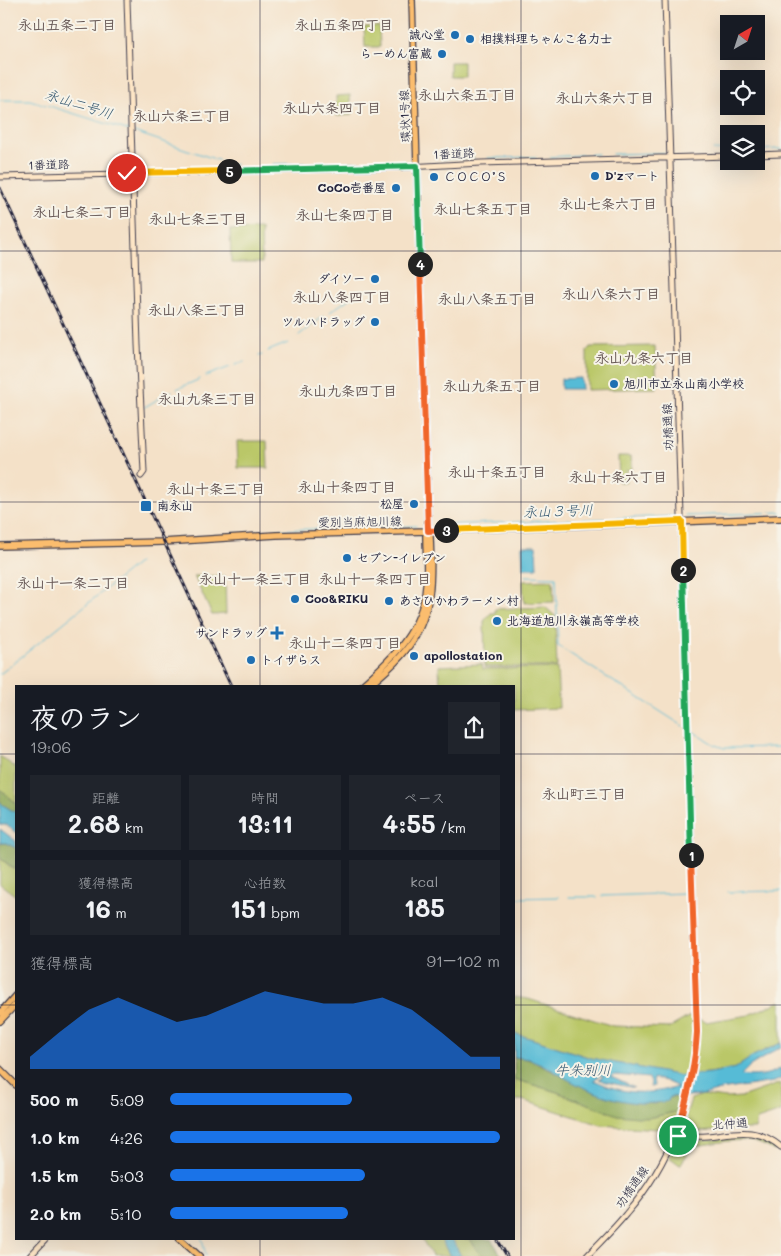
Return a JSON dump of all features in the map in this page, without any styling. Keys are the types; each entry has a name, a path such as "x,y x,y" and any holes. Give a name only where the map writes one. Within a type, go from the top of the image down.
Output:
{"main road":[{"name":"環状1号線","path":"370,685 405,652 416,635 424,619 430,599 432,582 430,536 428,531 412,0"},
{"name":"愛別当麻旭川線","path":"0,546 163,542 276,534 428,531 781,518"},
{"name":"環状1号線","path":"361,685 397,653 411,633 419,617 426,586 426,536 428,531"},
{"path":"0,1013 15,996"},
{"path":"0,1021 15,1005"},
{"path":"0,1069 15,1083"},
{"path":"181,1240 199,1256"}],"street":[{"path":"127,0 144,472 141,476"},
{"name":"功橋通線","path":"587,1256 627,1214 652,1178 676,1136 693,1072 697,1032 665,0"},
{"path":"765,155 781,154"},
{"name":"1番道路","path":"0,177 720,156"},
{"name":"北仲通","path":"676,1136 754,1132 781,1147"},
{"path":"30,1256 45,1240"}],"green space":[{"path":"379,26 380,47 365,47 364,27"},
{"path":"450,62 463,62 463,76 450,76"},
{"path":"350,95 351,115 337,116 336,96"},
{"path":"261,229 262,263 231,263 230,230"},
{"path":"655,346 657,388 587,390 587,351 590,347"},
{"path":"237,441 267,441 268,468 238,468"},
{"path":"618,456 631,456 632,470 626,470 626,482 619,482"},
{"path":"194,576 225,576 226,614 212,615"},
{"path":"553,580 554,602 524,603 523,581"},
{"path":"545,607 555,616 557,667 485,667 484,621 491,613 495,613 495,609"},
{"path":"482,664 483,669 557,668 559,708 515,710 515,685 440,685 439,666"},
{"path":"0,756 15,767 15,802 0,789"},
{"path":"0,789 15,802 15,812 0,803"},
{"path":"0,843 6,843 15,848 15,869 0,858"},
{"path":"0,858 15,870 15,895 0,884"},
{"path":"515,997 528,999 613,1026 669,1028 690,1016 706,1022 749,1015 781,1001 781,1043 753,1056 736,1068 693,1074 692,1079 591,1058 515,1033"},
{"path":"515,1057 528,1059 588,1089 609,1097 655,1104 670,1097 683,1097 680,1111 648,1118 617,1115 557,1092 515,1079"},
{"path":"515,1079 588,1104 648,1118 680,1111 672,1130 601,1125 522,1100 515,1100"},
{"path":"781,1083 781,1112 757,1120 755,1129 684,1133 682,1128 691,1099 703,1095 726,1098 741,1097"},
{"path":"747,1137 763,1141 776,1149 774,1151 754,1142 735,1141 693,1146 680,1165 669,1157 679,1141"},
{"path":"423,1240 442,1240 450,1256 432,1256"},
{"path":"453,1240 471,1240 481,1256 461,1256"},
{"path":"471,1240 492,1240 502,1256 481,1256"}],"water":[{"path":"581,378 582,389 561,389 561,379"},
{"path":"522,546 536,546 537,568 523,568"},
{"path":"0,803 15,812 15,832 7,825 0,825"},
{"path":"0,829 15,840 15,848 6,843 0,843"},
{"name":"牛朱別川","path":"515,1033 591,1058 682,1076 736,1068 753,1056 781,1043 781,1047 750,1066 741,1075 761,1075 772,1073 781,1068 781,1079 774,1082 720,1090 703,1095 670,1097 668,1101 655,1103 629,1102 603,1095 578,1085 544,1065 529,1059 515,1057","holes":["600,1075 604,1076 599,1079 635,1088 611,1077 615,1075 649,1078 650,1087 654,1086 653,1078 678,1087 646,1092 626,1091 594,1080"]},
{"path":"442,1240 453,1240 461,1256 450,1256"}],"waterway":[{"name":"永山二号川","path":"0,100 30,100 130,131"},
{"name":"永山二号川","path":"134,132 233,165 236,164"},
{"name":"永山二号川","path":"765,150 781,149"},
{"name":"永山二号川","path":"713,150 720,150"},
{"name":"永山二号川","path":"612,154 664,153"},
{"name":"永山二号川","path":"550,157 598,154"},
{"name":"永山二号川","path":"488,158 536,157"},
{"name":"永山二号川","path":"443,159 474,158"},
{"name":"永山二号川","path":"326,163 378,161"},
{"name":"永山二号川","path":"273,164 316,163"},
{"path":"330,312 353,296"},
{"path":"299,335 324,316"},
{"path":"268,351 288,343"},
{"path":"235,365 244,362"},
{"path":"206,376 230,367"},
{"path":"177,389 200,379"},
{"path":"143,408 172,391"},
{"name":"永山３号川","path":"686,516 781,512"},
{"name":"永山３号川","path":"439,525 677,516"},
{"name":"永山３号川","path":"274,530 416,526"},
{"name":"永山３号川","path":"0,674 138,563"},
{"path":"526,576 556,577 558,646 683,726"},
{"path":"692,731 715,745 724,748 781,747"},
{"path":"728,892 781,891"},
{"path":"602,896 687,893"},
{"path":"515,898 559,897"},
{"path":"569,897 597,897"},
{"path":"202,1240 206,1256"}],"railway":[{"path":"0,188 231,685"},
{"path":"498,1240 507,1256"}],"place":[{"name":"誠心堂","path":"455,35"},
{"name":"相撲料理ちゃんこ名力士","path":"470,39"},
{"name":"らーめん富蔵","path":"442,54"},
{"name":"D'zマート","path":"595,176"},
{"name":"ＣＯＣＯ’Ｓ","path":"434,177"},
{"name":"CoCo壱番屋","path":"396,188"},
{"name":"ダイソー","path":"375,279"},
{"name":"ツルハドラッグ","path":"375,322"},
{"name":"旭川市立永山南小学校","path":"614,384"},
{"name":"松屋","path":"414,504"},
{"name":"南永山","path":"146,506"},
{"name":"セブン-イレブン","path":"347,558"},
{"name":"Coo&RIKU","path":"295,599"},
{"name":"あさひかわラーメン村","path":"389,601"},
{"name":"北海道旭川永嶺高等学校","path":"497,621"},
{"name":"サンドラッグ","path":"277,633"},
{"name":"apollostation","path":"414,656"},
{"name":"トイザらス","path":"251,660"}],"district":[{"name":"永山五条二丁目","path":"67,25"},
{"name":"永山五条四丁目","path":"344,25"},
{"name":"永山六条五丁目","path":"467,95"},
{"name":"永山六条六丁目","path":"605,98"},
{"name":"永山六条四丁目","path":"332,108"},
{"name":"永山六条三丁目","path":"182,116"},
{"name":"永山七条六丁目","path":"608,204"},
{"name":"永山七条五丁目","path":"483,209"},
{"name":"永山七条二丁目","path":"82,212"},
{"name":"永山七条四丁目","path":"345,215"},
{"name":"永山七条三丁目","path":"198,219"},
{"name":"永山八条六丁目","path":"611,294"},
{"name":"永山八条四丁目","path":"342,297"},
{"name":"永山八条五丁目","path":"487,299"},
{"name":"永山八条三丁目","path":"197,310"},
{"name":"永山九条六丁目","path":"644,358"},
{"name":"永山九条五丁目","path":"492,386"},
{"name":"永山九条四丁目","path":"348,391"},
{"name":"永山九条三丁目","path":"207,399"},
{"name":"永山十条五丁目","path":"497,472"},
{"name":"永山十条六丁目","path":"618,477"},
{"name":"永山十条四丁目","path":"347,487"},
{"name":"永山十条三丁目","path":"216,489"},
{"name":"永山十一条三丁目","path":"255,579"},
{"name":"永山十一条四丁目","path":"375,579"},
{"name":"永山十一条二丁目","path":"73,583"},
{"name":"永山十二条四丁目","path":"345,643"},
{"name":"永山町三丁目","path":"584,794"}],"route":[{"path":"127,173 417,166 428,531 682,521 697,1032 693,1072 676,1136 678,1136"}]}
